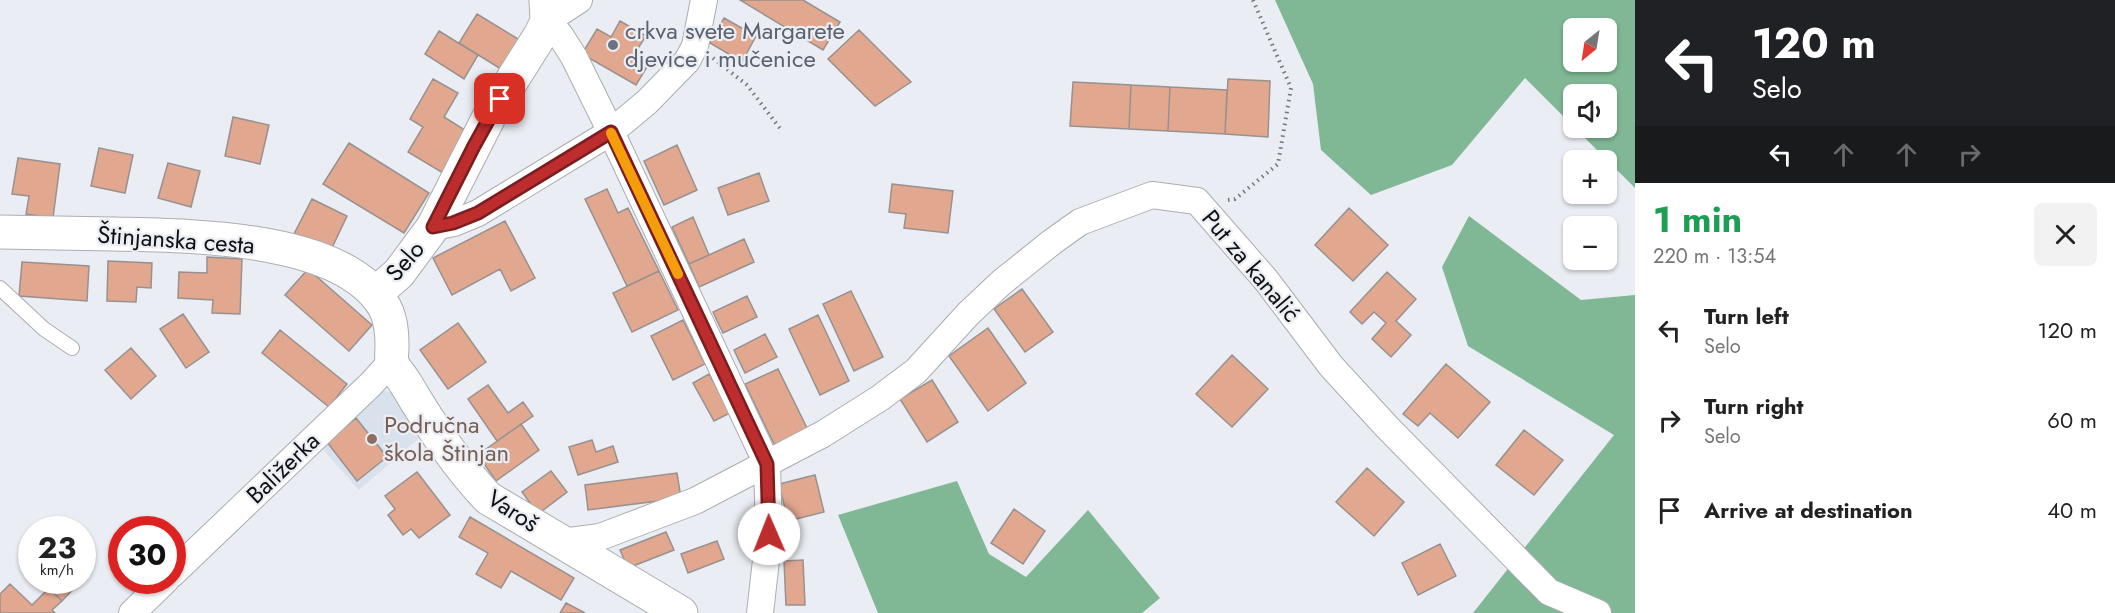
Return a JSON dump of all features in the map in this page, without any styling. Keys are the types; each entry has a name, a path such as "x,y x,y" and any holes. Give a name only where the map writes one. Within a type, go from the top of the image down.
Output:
{"main road":[{"name":"Selo","path":"392,361 390,318 375,294 399,273 433,227 490,115 533,48 546,11"},
{"name":"Štinjanska cesta","path":"0,232 191,236 244,241 310,256 337,267 357,279 375,294"},
{"name":"Varoš","path":"392,361 441,441 488,498 681,613"}],"street":[{"name":"Selo","path":"546,11 579,0"},
{"name":"Selo","path":"433,227 453,223 478,213 611,132 647,102 687,61 695,46 704,0"},
{"path":"546,11 574,57 611,132 767,464 769,534 760,613"},
{"name":"Put za kanalić","path":"562,542 600,537 695,501 823,434 880,398 916,371 968,314 1002,282 1052,242 1080,222 1152,195 1197,201 1266,280 1331,366 1387,427 1549,592 1598,613"},
{"name":"Baližerka","path":"186,561 371,384 392,361"},
{"path":"132,613 152,594"}],"lane":[{"path":"0,288 44,329 72,348"}],"path":[{"path":"1197,201 1235,199 1278,164 1291,88 1253,0"},
{"path":"695,46 747,85 782,131"}],"shaded area":[{"name":"Područna škola Štinjan","path":"386,391 396,394 425,433 359,490 319,445 376,392"}],"green space":[{"path":"1275,0 1635,0 1635,188 1617,170 1617,150 1597,150 1585,138 1617,138 1617,84 1563,84 1563,116 1525,78 1452,165 1371,195 1321,150 1313,84"},
{"path":"1469,216 1581,300 1635,295 1635,613 1473,613 1614,435 1468,346 1442,267"},
{"path":"957,481 989,554 1026,577 1088,510 1160,598 1142,613 878,613 838,515"}],"building":[{"path":"740,0 803,0 840,22 823,50"},
{"path":"477,14 523,42 504,71 459,43"},
{"path":"724,18 756,36 742,62 710,43"},
{"name":"crkva svete Margarete djevice i mučenice","path":"620,21 646,36 635,53 650,62 636,85 582,54 597,29 611,37"},
{"path":"859,30 911,82 875,106 828,59"},
{"path":"439,31 478,55 464,79 425,54"},
{"path":"433,79 458,93 444,117 468,132 443,173 408,152 423,127 410,119"},
{"path":"1228,79 1270,81 1268,137 1225,134"},
{"path":"1073,82 1131,85 1129,129 1070,126"},
{"path":"1131,85 1170,87 1168,131 1129,129"},
{"path":"1170,87 1227,90 1225,134 1168,131"},
{"path":"233,117 269,125 260,164 225,156"},
{"path":"349,143 429,193 404,233 323,184"},
{"path":"677,145 697,190 664,205 644,161"},
{"path":"99,148 133,155 125,193 91,186"},
{"path":"18,158 60,164 53,218 26,214 29,196 12,194"},
{"path":"168,163 200,171 191,207 158,198"},
{"path":"759,173 769,201 728,215 718,188"},
{"path":"892,184 953,191 948,233 904,228 906,214 889,212"},
{"path":"607,189 618,213 628,208 659,271 627,286 585,199"},
{"path":"312,199 347,216 329,254 293,236"},
{"path":"1349,208 1388,245 1353,281 1315,245"},
{"path":"693,217 709,255 689,264 672,227"},
{"path":"505,221 535,278 511,291 500,269 452,295 433,258"},
{"path":"744,239 754,262 699,287 689,264"},
{"path":"207,257 242,259 240,314 212,313 213,300 178,298 179,272 207,273"},
{"path":"108,261 152,263 151,288 137,287 136,302 107,301"},
{"path":"22,262 89,266 87,301 19,296"},
{"path":"308,269 372,325 349,351 285,295"},
{"path":"659,271 678,310 632,332 613,293"},
{"path":"1387,272 1416,299 1396,321 1411,335 1391,357 1372,339 1386,323 1374,312 1362,324 1350,312"},
{"path":"1022,289 1053,332 1025,352 994,309"},
{"path":"851,291 883,357 854,371 823,304"},
{"path":"747,296 757,317 723,333 713,312"},
{"path":"183,314 209,352 186,368 160,329"},
{"path":"818,315 849,381 820,395 789,329"},
{"path":"683,320 705,364 673,380 651,336"},
{"path":"458,323 486,362 448,389 420,350"},
{"path":"988,328 1026,383 988,411 949,356"},
{"path":"280,330 347,384 329,407 262,353"},
{"path":"765,334 777,357 745,373 734,350"},
{"path":"131,348 156,376 131,399 105,370"},
{"path":"1232,355 1268,389 1232,427 1196,394"},
{"path":"1446,364 1490,402 1458,438 1430,413 1418,426 1403,414"},
{"path":"778,369 808,430 775,446 745,384"},
{"path":"709,374 730,413 714,421 693,383"},
{"path":"932,380 958,422 927,442 900,399"},
{"path":"488,385 508,413 523,402 533,416 497,441 468,399"},
{"path":"356,418 387,457 357,481 327,442"},
{"path":"521,424 539,450 496,481 478,455"},
{"path":"1524,430 1563,460 1534,495 1496,465"},
{"path":"592,440 596,452 613,446 618,462 578,475 569,447"},
{"path":"1367,468 1404,502 1374,536 1336,502"},
{"path":"551,471 567,492 538,514 522,492"},
{"path":"417,472 450,515 419,538 411,529 403,535 388,515 395,509 385,496"},
{"path":"677,473 681,498 588,510 585,485"},
{"path":"815,475 824,512 788,521 779,484"},
{"path":"1014,509 1045,531 1023,564 991,543"},
{"path":"470,517 574,578 561,600 511,571 501,588 476,574 488,553 459,537"},
{"path":"666,532 674,550 628,568 620,550"},
{"path":"717,541 724,559 688,573 681,554"},
{"path":"1440,544 1456,576 1418,595 1402,563"},
{"path":"803,560 805,605 786,605 784,561"},
{"path":"10,584 32,605 43,594 55,594 62,601 52,610 55,613 0,613 0,594"},
{"path":"55,594 69,594 62,601"},
{"path":"566,603 585,613 560,613"}],"slow traffic":[{"path":"611,133 678,274"}],"place":[{"name":"crkva svete Margarete djevice i mučenice","path":"613,45"},
{"name":"Područna škola Štinjan","path":"372,439"}],"route":[{"path":"500,99 433,227 453,223 478,213 611,132 767,464 769,534"}]}
